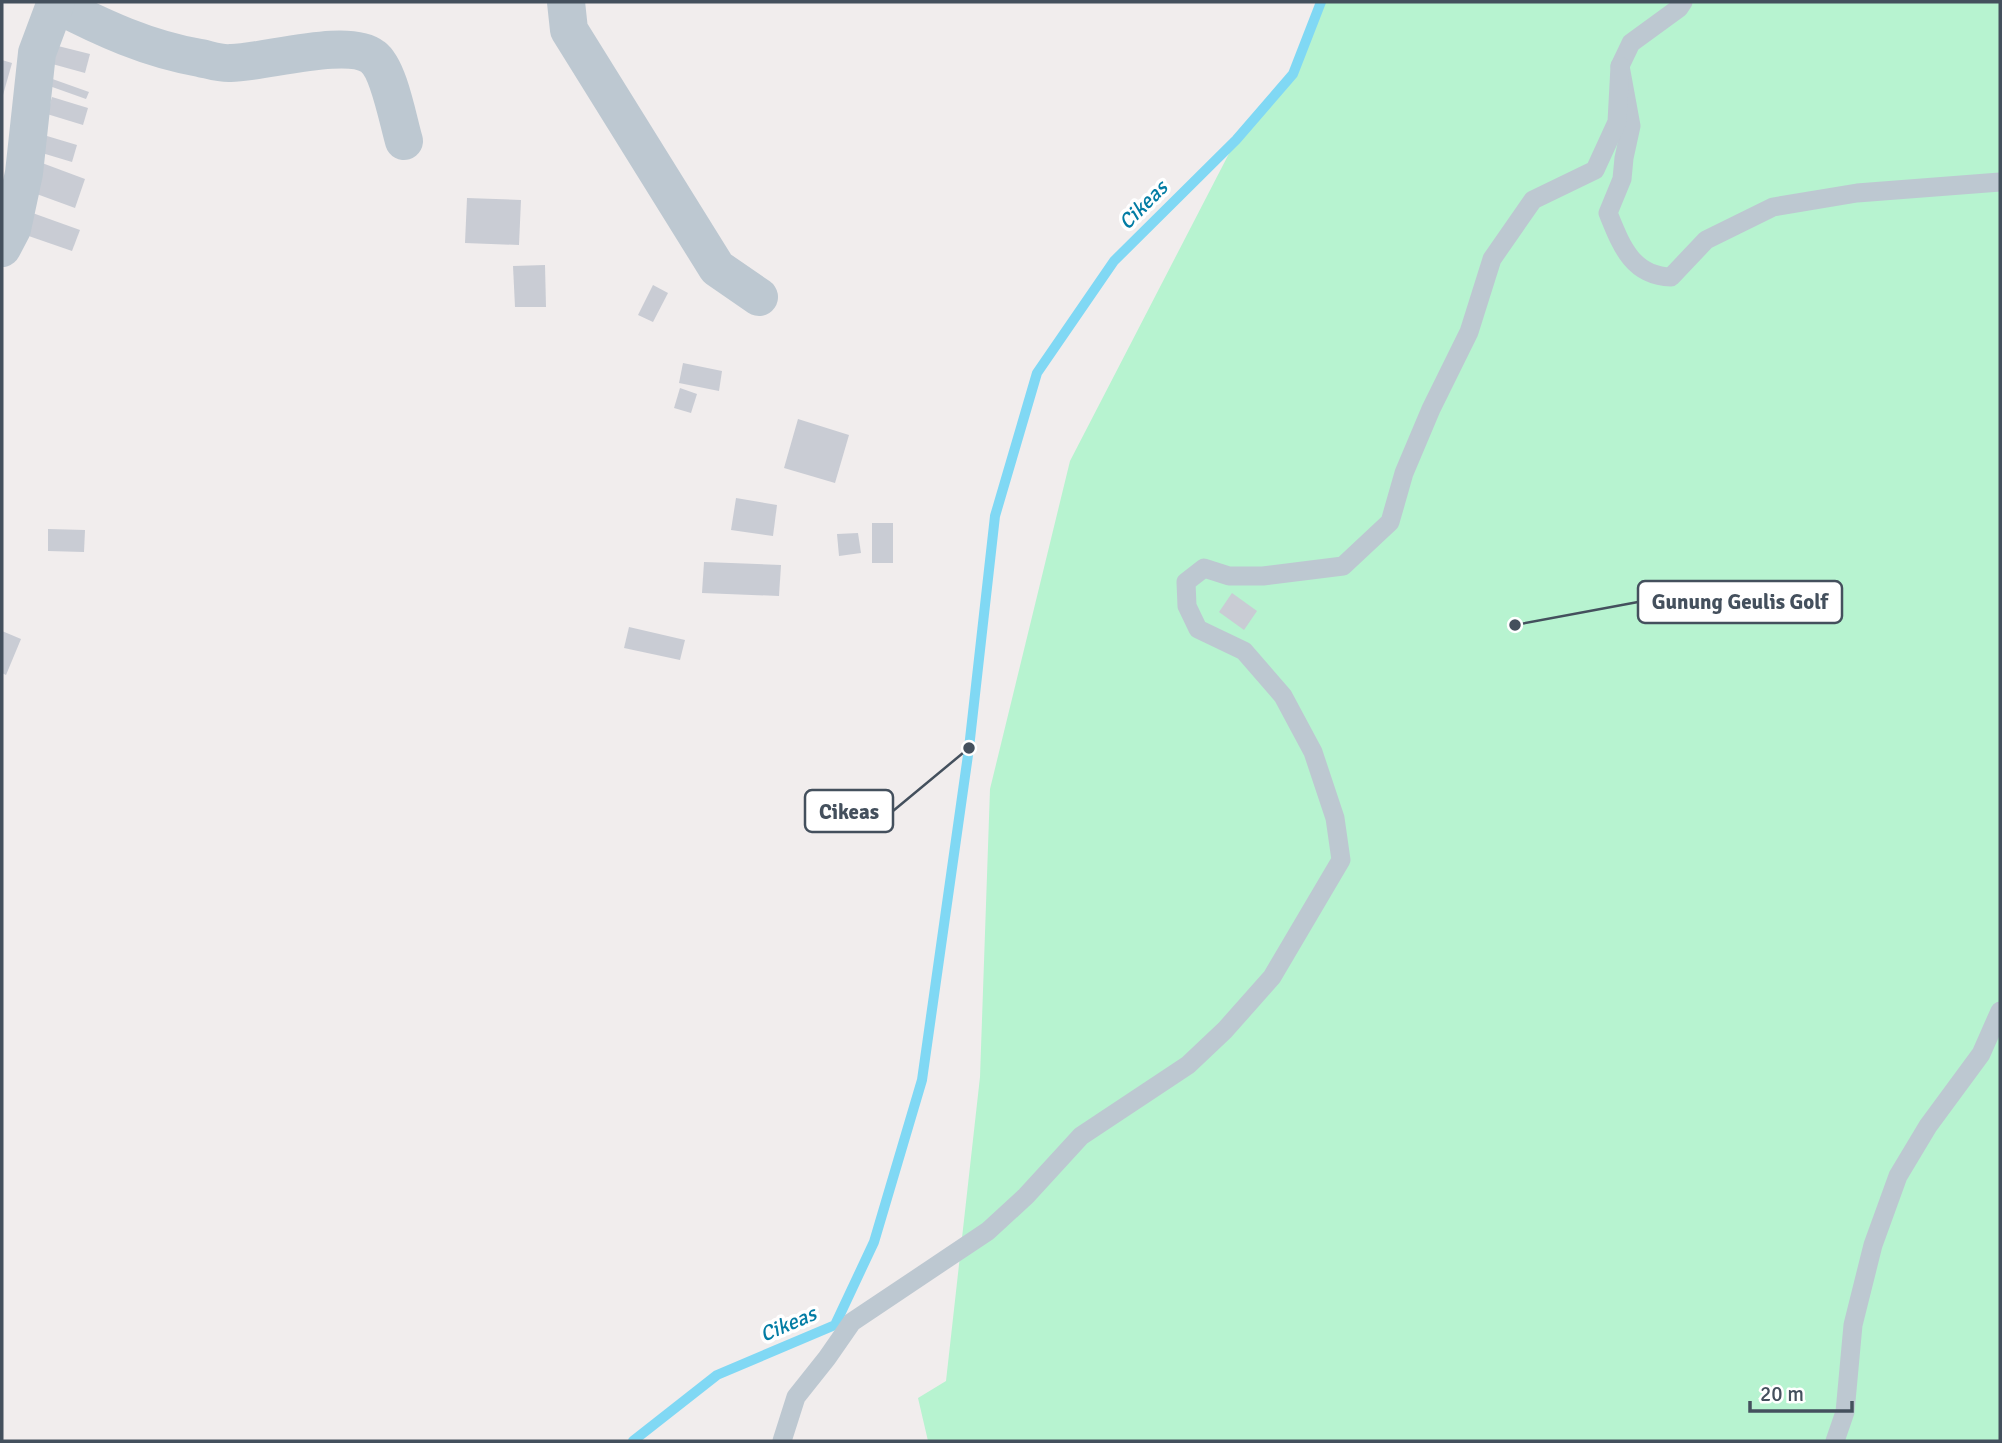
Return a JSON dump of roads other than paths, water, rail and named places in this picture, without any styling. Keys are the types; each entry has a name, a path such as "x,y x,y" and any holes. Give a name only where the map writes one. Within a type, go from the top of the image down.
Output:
{"street":[{"path":"566,2 569,30 717,268 759,297"},
{"path":"2,248 12,229 24,173 37,53 56,3 103,29 136,42 179,54 230,63 313,51 360,50 374,57 383,71 404,141"}],"lane":[{"path":"782,1441 796,1397 852,1322 988,1231 1026,1196 1081,1136 1188,1065 1225,1030 1272,977 1341,860 1335,818 1312,752 1283,696 1244,652 1198,629 1187,606 1186,582 1204,568 1229,576 1263,576 1343,566 1390,522 1404,473 1431,409 1469,332 1492,259 1532,200 1595,170 1617,122 1620,66 1631,43 1679,8 1683,2"},
{"path":"1620,66 1631,127 1622,179 1608,214 1621,246 1634,262 1656,276 1671,277 1706,240 1773,207 1857,193 2000,182"},
{"path":"1835,1441 1845,1412 1853,1325 1873,1245 1898,1176 1928,1126 1980,1054 2000,1011"}],"waterway":[{"name":"Cikeas","path":"633,1441 717,1375 835,1325 874,1242 922,1080 969,748 995,516 1037,373 1114,261 1236,140 1293,74 1321,2"}],"place":[{"name":"Gunung Geulis Golf","path":"1515,625"},
{"name":"Cikeas","path":"969,748"}]}
